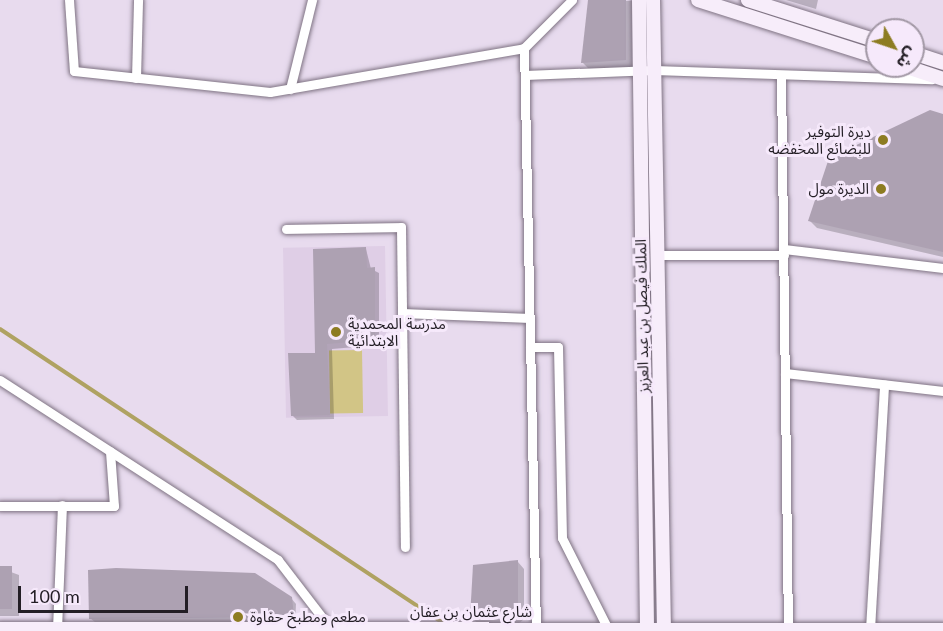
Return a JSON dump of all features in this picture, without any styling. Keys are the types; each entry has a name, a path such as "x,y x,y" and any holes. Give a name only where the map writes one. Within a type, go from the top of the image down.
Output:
{"street":[{"path":"69,0 74,71 270,92 524,48 572,0"},
{"path":"136,78 138,0"},
{"path":"290,89 312,0"},
{"name":"الملك فيصل بن عبد العزيز","path":"639,0 647,630"},
{"name":"الملك فيصل بن عبد العزيز","path":"653,0 664,630"},
{"path":"698,0 865,53"},
{"path":"748,0 865,37"},
{"path":"524,48 536,629"},
{"path":"925,57 943,63"},
{"path":"525,75 654,70 943,79"},
{"path":"925,73 943,79"},
{"path":"782,75 788,629"},
{"path":"286,229 401,227 405,547"},
{"path":"657,255 784,252 943,268"},
{"path":"402,313 530,318"},
{"path":"530,347 558,347 562,538 608,628"},
{"path":"785,373 943,391"},
{"path":"0,380 278,560 331,629"},
{"path":"870,629 884,384"},
{"path":"0,506 114,506 110,451"},
{"path":"57,629 62,505"},
{"name":"شارع عثمان بن عفان","path":"0,629 943,630"}],"shaded area":[{"name":"مدرسة المحمدية الابتدائية","path":"385,246 388,416 286,418 283,248"},
{"path":"362,350 363,413 330,414 329,351"}],"building":[{"path":"588,0 626,0 626,60 581,63"},
{"name":"الديرة مول","path":"930,110 943,114 943,252 808,221 829,158"},
{"path":"366,247 367,268 375,267 375,340 327,344 330,415 291,416 288,353 315,353 313,249"},
{"path":"518,560 518,612 510,619 470,618 473,565"},
{"path":"0,566 12,566 12,609 0,609"},
{"path":"116,568 255,573 292,597 294,617 89,619 88,570"}],"waterway":[{"path":"0,329 443,623"}],"place":[{"name":"ديرة التوفير للبضائع المخفضه","path":"883,140"},
{"name":"الديرة مول","path":"881,189"},
{"name":"مدرسة المحمدية الابتدائية","path":"336,332"},
{"name":"مطعم ومطبخ حفاوة","path":"238,617"}]}
